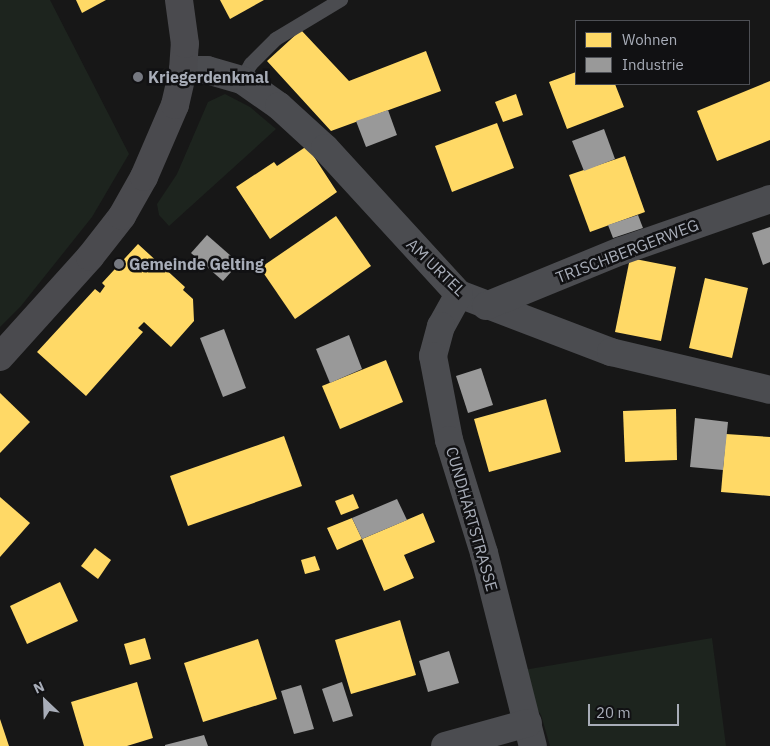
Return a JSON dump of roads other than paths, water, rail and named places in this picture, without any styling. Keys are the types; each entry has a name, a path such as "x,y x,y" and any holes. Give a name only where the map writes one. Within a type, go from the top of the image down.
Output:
{"main road":[{"path":"0,357 90,257 122,216 161,142 175,105 183,70 185,44 179,0"}],"street":[{"name":"AM URTEL","path":"183,70 207,70 242,80 280,106 325,148 459,294 486,306 612,352 770,390"},
{"name":"TRISCHBERGERWEG","path":"486,306 621,250 770,199"},
{"name":"CUNDHARTSTRASSE","path":"459,294 440,326 433,356 449,440 484,553 512,672 531,735"},
{"path":"445,746 531,735"}],"lane":[{"path":"242,80 251,64 276,38 341,0"}],"place":[{"name":"Kriegerdenkmal","path":"138,77"},
{"name":"Gemeinde Gelting","path":"119,264"}]}
